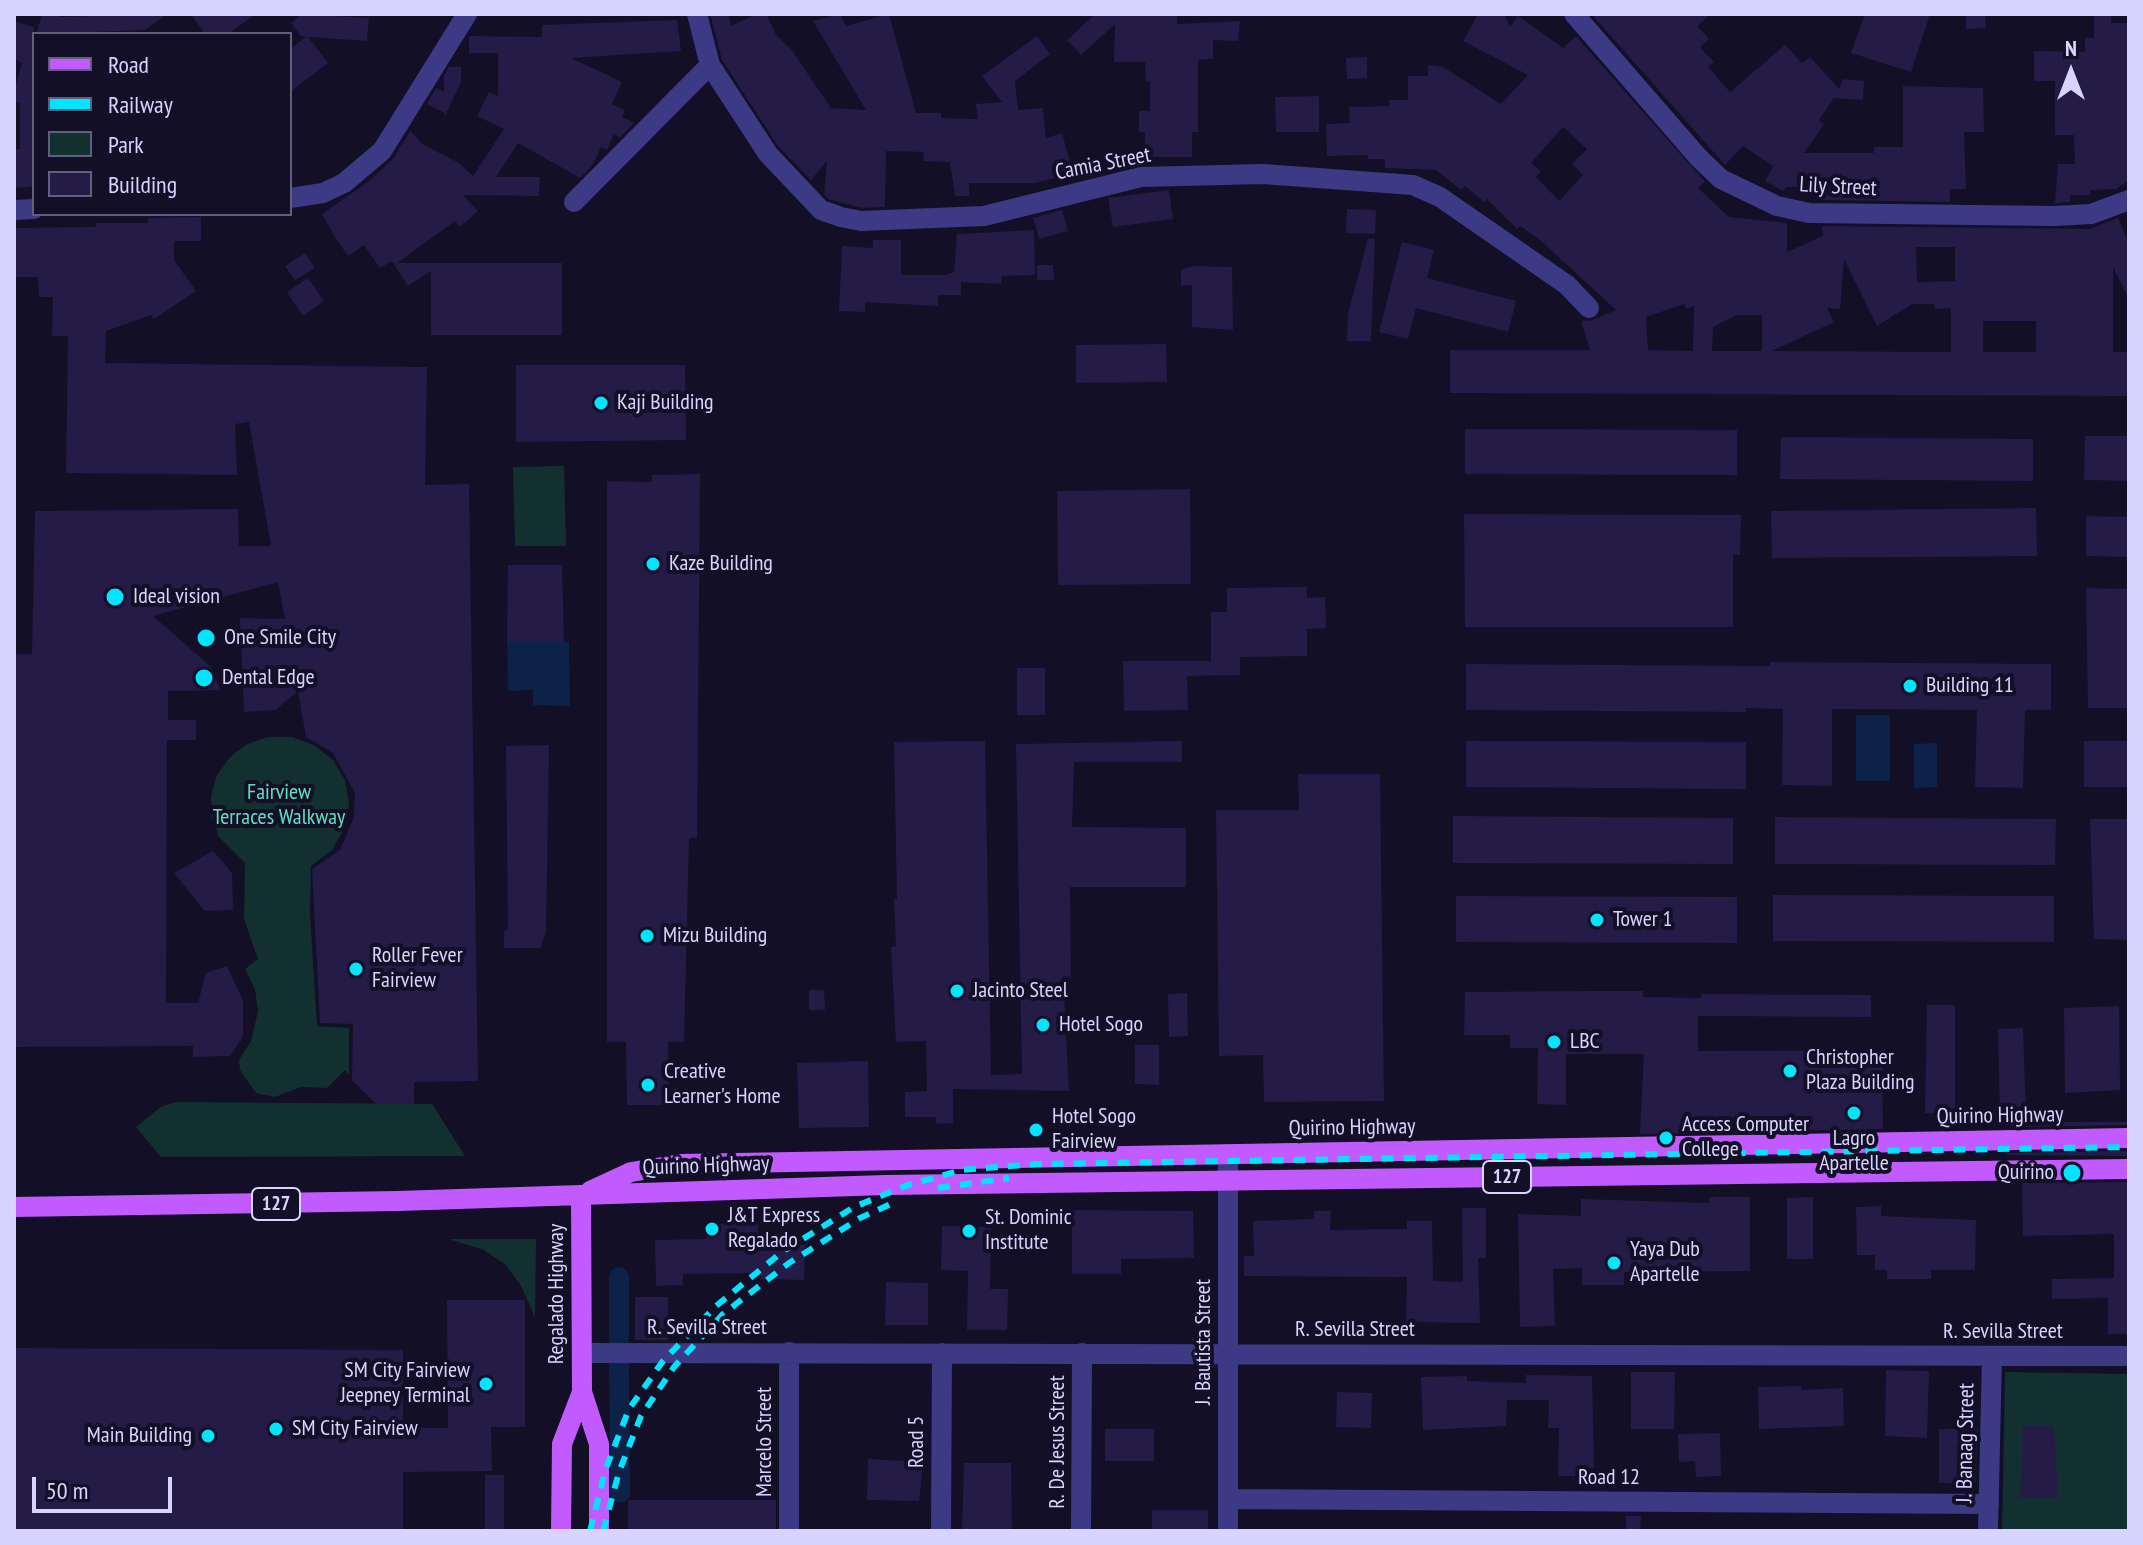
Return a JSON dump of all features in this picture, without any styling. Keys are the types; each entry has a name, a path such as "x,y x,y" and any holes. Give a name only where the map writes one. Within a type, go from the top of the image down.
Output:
{"main road":[{"name":"Quirino Highway","path":"581,1195 631,1172 681,1164 2129,1138"},
{"name":"Quirino Highway","path":"14,1207 581,1195 789,1187 2129,1169"},
{"name":"Regalado Highway","path":"581,1195 582,1392 599,1444 599,1531"},
{"name":"Regalado Highway","path":"561,1531 562,1444 582,1392"}],"street":[{"path":"292,198 323,193 344,183 382,151 467,14"},
{"name":"Camia Street","path":"697,14 710,65 739,112 792,183 821,210 841,217 861,221 984,216 1141,177 1263,174 1413,185 1440,197 1567,285 1589,308"},
{"name":"Lily Street","path":"1574,14 1698,157 1721,179 1777,206 1809,213 2055,216 2091,214 2129,200"},
{"path":"574,202 710,65"},
{"name":"J. Bautista Street","path":"1228,1154 1228,1531"},
{"name":"Marcelo Street","path":"789,1352 789,1531"},
{"name":"R. Sevilla Street","path":"582,1353 2129,1356"},
{"name":"Road 5","path":"941,1531 942,1353"},
{"name":"R. De Jesus Street","path":"1081,1531 1082,1353"},
{"name":"J. Banaag Street","path":"1988,1531 1992,1356"},
{"name":"Road 12","path":"1228,1499 1989,1504"}],"green space":[{"path":"564,466 566,546 515,546 513,467"},
{"name":"Fairview Terraces Walkway","path":"268,737 292,737 314,745 333,760 345,780 349,804 345,827 332,850 311,866 310,914 317,1026 349,1028 349,1075 345,1070 327,1088 301,1087 275,1097 256,1093 240,1070 239,1060 251,1041 258,1011 255,989 245,969 258,959 244,919 245,863 219,837 212,817 211,796 217,775 230,757 247,744"},
{"path":"176,1102 432,1104 465,1156 161,1157 136,1127 162,1106"},
{"path":"449,1239 536,1239 535,1317 521,1286 506,1265 484,1250"},
{"path":"2005,1372 2129,1374 2129,1531 2002,1531"}],"water":[{"path":"507,642 569,642 570,706 533,705 533,690 508,691"},
{"path":"1856,715 1890,715 1890,781 1856,781"},
{"path":"1937,743 1937,787 1914,788 1914,744"}],"building":[{"path":"42,14 60,14 60,17 167,14 145,30 37,32"},
{"path":"191,14 256,14 231,32 204,32"},
{"path":"302,14 369,18 367,41 308,37 328,63 292,90 292,48 306,37 301,36 291,23"},
{"path":"710,14 729,14 731,26 756,14 766,14 776,35 791,49 831,108 866,110 813,21 840,14 846,26 889,14 916,113 941,113 941,118 978,119 976,104 1002,102 982,76 1037,36 1050,54 1015,81 1018,110 1043,108 1046,138 1062,133 1073,173 1035,183 969,183 969,196 955,196 950,162 923,161 924,152 886,151 885,207 862,208 828,199 824,194 827,161 811,180 778,146 722,60"},
{"path":"1095,14 1177,14 1177,24 1240,21 1238,41 1213,40 1213,59 1198,60 1198,132 1192,132 1192,157 1145,157 1145,132 1139,132 1139,111 1150,111 1150,81 1146,82 1145,62 1114,62 1115,24 1081,55 1067,40"},
{"path":"1478,14 1504,14 1510,27 1518,16 1563,48 1576,36 1705,182 1698,188 1729,217 1787,223 1787,252 1823,236 1822,226 2090,229 2118,218 2129,244 2129,299 2113,267 2113,352 2129,352 2129,396 1450,393 1450,350 1590,350 1581,321 1593,320 1616,310 1539,239 1520,226 1517,229 1487,199 1484,202 1465,186 1461,190 1436,170 1385,168 1385,159 1368,159 1368,155 1327,156 1326,124 1350,123 1349,107 1389,106 1389,100 1408,100 1408,76 1428,76 1428,65 1443,67 1501,104 1528,75 1463,41","holes":["1563,127 1587,149 1572,164 1583,175 1559,201 1536,177 1541,171 1531,163","1916,247 1955,247 1955,281 1917,282","1844,259 1877,326 1912,304 1934,304 1935,309 1951,308 1951,352 1772,351 1834,322 1827,308 1840,309","1684,304 1686,309 1694,306 1693,351 1648,350 1646,317","1737,315 1762,315 1762,351 1712,351 1713,327","1983,321 2036,321 2036,352 1983,352"]},
{"path":"1598,14 1711,14 1697,26 1709,39 1700,47 1714,62 1708,67 1730,92 1785,45 1802,63 1810,57 1839,89 1843,79 1864,81 1863,100 1834,98 1819,120 1824,124 1804,153 1874,153 1874,147 1903,147 1903,86 1983,88 1984,132 1964,132 1966,189 1950,189 1950,202 1822,200 1822,187 1786,187 1783,191 1765,181 1773,166 1743,146 1725,165 1594,17"},
{"path":"1865,14 1930,14 1911,72 1851,53"},
{"path":"1966,14 1985,14 1986,28 1966,29"},
{"path":"2094,14 2111,14 2111,23 2129,23 2129,180 2116,189 2090,190 2090,195 2070,195 2070,202 2055,203 2058,164 2075,164 2074,135 2055,135 2055,81 2034,81 2034,51 2085,52 2085,38 2094,38"},
{"path":"677,20 681,51 571,58 622,82 612,104 625,110 622,117 634,123 620,138 614,134 607,150 601,147 592,166 580,178 518,143 496,177 540,177 539,196 463,195 478,211 460,227 455,221 397,263 562,263 562,335 431,335 431,271 408,286 392,261 380,268 364,245 348,256 336,239 322,214 368,182 393,159 410,131 422,144 459,163 473,176 504,129 477,116 489,92 498,96 498,53 469,53 469,36 542,37 542,25"},
{"path":"14,21 34,27 34,32 32,186 14,188 14,149 20,149 20,102 14,102 14,91 22,63 14,59"},
{"path":"1367,57 1367,78 1347,79 1346,58"},
{"path":"449,67 461,67 461,82 445,116 445,113 427,104 436,88 444,92 444,76"},
{"path":"1319,96 1319,132 1276,132 1275,97"},
{"path":"1169,190 1173,219 1113,227 1108,198"},
{"path":"1347,209 1376,210 1375,234 1346,233"},
{"path":"1062,210 1068,231 1039,239 1033,218"},
{"path":"201,217 201,241 174,241 174,260 196,291 154,319 151,315 106,331 105,363 427,367 425,485 469,484 478,1081 414,1082 414,1104 376,1104 352,1080 353,1024 320,1023 312,869 340,850 354,817 355,793 333,753 306,737 298,691 275,710 244,712 240,618 285,619 278,582 153,616 211,667 220,690 168,691 168,720 196,720 196,740 167,740 166,1003 198,1003 206,973 227,966 243,1000 243,1037 230,1056 193,1057 193,1046 14,1047 14,654 32,654 35,511 238,509 239,546 271,546 249,422 235,424 237,475 66,473 68,336 52,336 53,297 39,297 38,277 14,277 14,228 96,227 96,223 148,223 148,218"},
{"path":"1034,230 1035,275 1002,276 1001,284 961,282 961,295 938,295 938,306 865,302 865,312 839,311 842,246 873,248 873,240 901,240 901,275 944,275 954,272 957,234"},
{"path":"1368,238 1375,239 1371,341 1347,341 1348,314"},
{"path":"1402,242 1434,250 1427,278 1516,301 1508,332 1416,308 1408,339 1379,332"},
{"path":"305,253 315,268 295,280 285,266"},
{"path":"1037,265 1053,265 1054,280 1037,280"},
{"path":"1196,266 1232,267 1233,330 1192,327 1192,285 1181,286 1181,269"},
{"path":"308,278 324,301 303,316 287,292"},
{"path":"1166,344 1167,382 1076,383 1076,345"},
{"name":"Kaji Building","path":"516,365 685,365 686,440 516,442"},
{"path":"1465,429 1737,430 1737,475 1465,474"},
{"path":"2085,436 2129,436 2129,481 2084,480"},
{"path":"1781,437 2033,439 2033,481 1780,479"},
{"path":"700,474 697,838 689,838 684,1042 668,1042 669,1105 627,1105 626,1042 607,1042 607,481 652,482 652,475"},
{"path":"1190,489 1191,584 1058,585 1057,491"},
{"path":"2036,508 2037,556 1772,558 1771,511"},
{"path":"1464,514 1741,515 1740,555 1733,555 1733,627 1465,627"},
{"path":"2086,516 2129,517 2129,557 2086,556"},
{"path":"508,565 562,565 564,642 507,642"},
{"path":"1307,587 1307,598 1325,597 1326,628 1307,629 1307,656 1240,657 1240,675 1187,676 1188,710 1124,711 1123,661 1211,661 1211,612 1227,612 1227,588"},
{"path":"2086,588 2129,589 2129,708 2088,708"},
{"path":"1770,662 2051,664 2051,710 2025,710 2023,788 1975,787 1977,710 1832,709 1832,786 1782,785 1783,709 1746,708 1746,712 1466,710 1466,664 1770,666"},
{"path":"1017,668 1045,668 1045,715 1017,715"},
{"path":"985,741 991,1075 1022,1074 1016,744 1182,741 1182,762 1074,762 1072,827 1186,828 1186,887 1070,887 1071,977 1063,976 1069,1091 953,1089 953,1123 936,1124 936,1117 905,1117 905,1092 927,1091 926,1041 896,1042 891,947 896,947 894,899 897,899 894,742"},
{"path":"1466,741 1746,742 1746,789 1466,787"},
{"path":"2084,741 2129,741 2129,787 2084,787"},
{"path":"549,745 546,932 540,948 504,948 504,932 508,929 506,746"},
{"path":"1298,774 1380,774 1384,1101 1264,1102 1263,1055 1219,1056 1216,810 1299,810"},
{"path":"1453,816 1733,818 1733,864 1453,863"},
{"path":"1775,817 2056,819 2055,865 1775,864"},
{"path":"2090,819 2129,819 2129,940 2094,939"},
{"path":"213,851 232,873 233,910 205,911 174,873"},
{"path":"1773,895 2054,896 2054,942 1773,941"},
{"name":"Tower 1","path":"1456,896 1737,897 1737,943 1456,942"},
{"path":"809,990 824,990 825,1010 809,1010"},
{"path":"1643,991 1643,997 1701,998 1701,994 1871,995 1871,1017 1698,1016 1698,1051 1882,1050 1883,1129 1640,1134 1644,1054 1566,1054 1566,1105 1537,1104 1538,1048 1510,1048 1510,1035 1464,1035 1465,992"},
{"path":"1187,993 1188,1036 1169,1037 1168,994"},
{"path":"1927,1005 1955,1005 1955,1114 1925,1113"},
{"path":"2119,1006 2120,1090 2065,1093 2064,1008"},
{"path":"2023,1028 2026,1118 2000,1119 1998,1029"},
{"path":"1135,1045 1159,1045 1159,1085 1135,1084"},
{"path":"868,1061 869,1127 799,1128 797,1063"},
{"path":"2026,1122 2129,1122 2129,1125 2024,1127"},
{"path":"2129,1151 2129,1156 2006,1155 2007,1153"},
{"path":"2129,1182 2129,1334 2108,1334 2108,1298 2052,1299 2052,1279 2114,1278 2114,1234 2023,1236 2022,1183"},
{"path":"1709,1197 1750,1197 1750,1271 1624,1272 1624,1285 1582,1285 1582,1268 1553,1269 1555,1326 1520,1327 1518,1214 1581,1216 1581,1199 1709,1203"},
{"path":"1813,1197 1813,1259 1787,1259 1787,1198"},
{"path":"1881,1206 1881,1216 1976,1220 1975,1270 1931,1270 1931,1279 1887,1279 1887,1270 1875,1270 1875,1255 1857,1255 1856,1207"},
{"path":"1462,1208 1486,1208 1486,1258 1478,1258 1480,1323 1406,1322 1407,1277 1244,1276 1244,1256 1254,1256 1253,1221 1314,1219 1314,1211 1331,1211 1330,1230 1407,1229 1407,1221 1432,1221 1433,1281 1463,1282"},
{"path":"1072,1210 1193,1211 1194,1258 1121,1259 1121,1274 1072,1274"},
{"path":"758,1223 759,1244 805,1245 804,1280 761,1279 761,1273 683,1274 683,1285 656,1286 655,1240 706,1239 706,1224"},
{"path":"942,1226 991,1227 990,1289 1008,1289 1007,1330 967,1330 968,1271 941,1270"},
{"path":"886,1282 928,1283 928,1325 885,1325"},
{"path":"635,1297 668,1297 668,1340 635,1340"},
{"name":"Main Building","path":"447,1300 525,1300 525,1427 491,1427 492,1471 403,1472 403,1531 14,1531 14,1348 403,1350 403,1428 448,1428"},
{"path":"1886,1370 1929,1371 1927,1438 1885,1436"},
{"path":"1631,1372 1675,1372 1674,1429 1631,1429"},
{"path":"1526,1375 1592,1376 1594,1468 1582,1468 1582,1476 1558,1476 1559,1428 1548,1428 1549,1400 1507,1400 1506,1426 1423,1430 1421,1377 1467,1376 1467,1381 1526,1383"},
{"path":"1801,1386 1801,1390 1843,1388 1844,1426 1759,1429 1758,1387"},
{"path":"1337,1392 1372,1393 1371,1428 1336,1427"},
{"path":"2023,1426 2054,1426 2058,1498 2020,1498"},
{"path":"1105,1429 1154,1429 1154,1461 1105,1461"},
{"path":"1939,1429 1977,1429 1976,1483 1939,1483"},
{"path":"1720,1433 1721,1476 1696,1477 1695,1461 1679,1462 1678,1434"},
{"path":"868,1459 923,1462 919,1501 867,1500"},
{"path":"964,1463 1011,1463 1012,1531 962,1531"},
{"path":"485,1475 504,1475 504,1531 485,1531"},
{"path":"628,1500 776,1500 776,1531 628,1531"},
{"path":"1152,1510 1208,1510 1208,1531 1152,1531"},
{"path":"1626,1516 1641,1516 1640,1531 1626,1531"}],"waterway":[{"path":"619,1277 619,1339"},
{"path":"619,1359 620,1493"}],"railway":[{"path":"590,1531 606,1468 629,1409 663,1361 716,1306 782,1252 854,1207 908,1185 962,1170 1035,1164 2129,1147"},
{"path":"938,1188 1009,1178"},
{"path":"603,1531 619,1472 641,1416 674,1367 723,1314 789,1263 860,1218 893,1203"}],"place":[{"name":"Kaji Building","path":"601,403"},
{"name":"Kaze Building","path":"653,564"},
{"name":"Ideal vision","path":"115,597"},
{"name":"One Smile City","path":"206,638"},
{"name":"Dental Edge","path":"204,678"},
{"name":"Building 11","path":"1910,686"},
{"name":"Tower 1","path":"1597,920"},
{"name":"Mizu Building","path":"647,936"},
{"name":"Roller Fever Fairview","path":"356,969"},
{"name":"Jacinto Steel","path":"957,991"},
{"name":"Hotel Sogo","path":"1043,1025"},
{"name":"LBC","path":"1554,1042"},
{"name":"Christopher Plaza Building","path":"1790,1071"},
{"name":"Creative Learner's Home","path":"648,1085"},
{"name":"Lagro Apartelle","path":"1854,1113"},
{"name":"Hotel Sogo Fairview","path":"1036,1130"},
{"name":"Access Computer College","path":"1666,1138"},
{"name":"Quirino","path":"2072,1173"},
{"name":"J&T Express Regalado","path":"712,1229"},
{"name":"St. Dominic Institute","path":"969,1231"},
{"name":"Yaya Dub Apartelle","path":"1614,1263"},
{"name":"SM City Fairview Jeepney Terminal","path":"486,1384"},
{"name":"SM City Fairview","path":"276,1429"},
{"name":"Main Building","path":"208,1436"}]}
